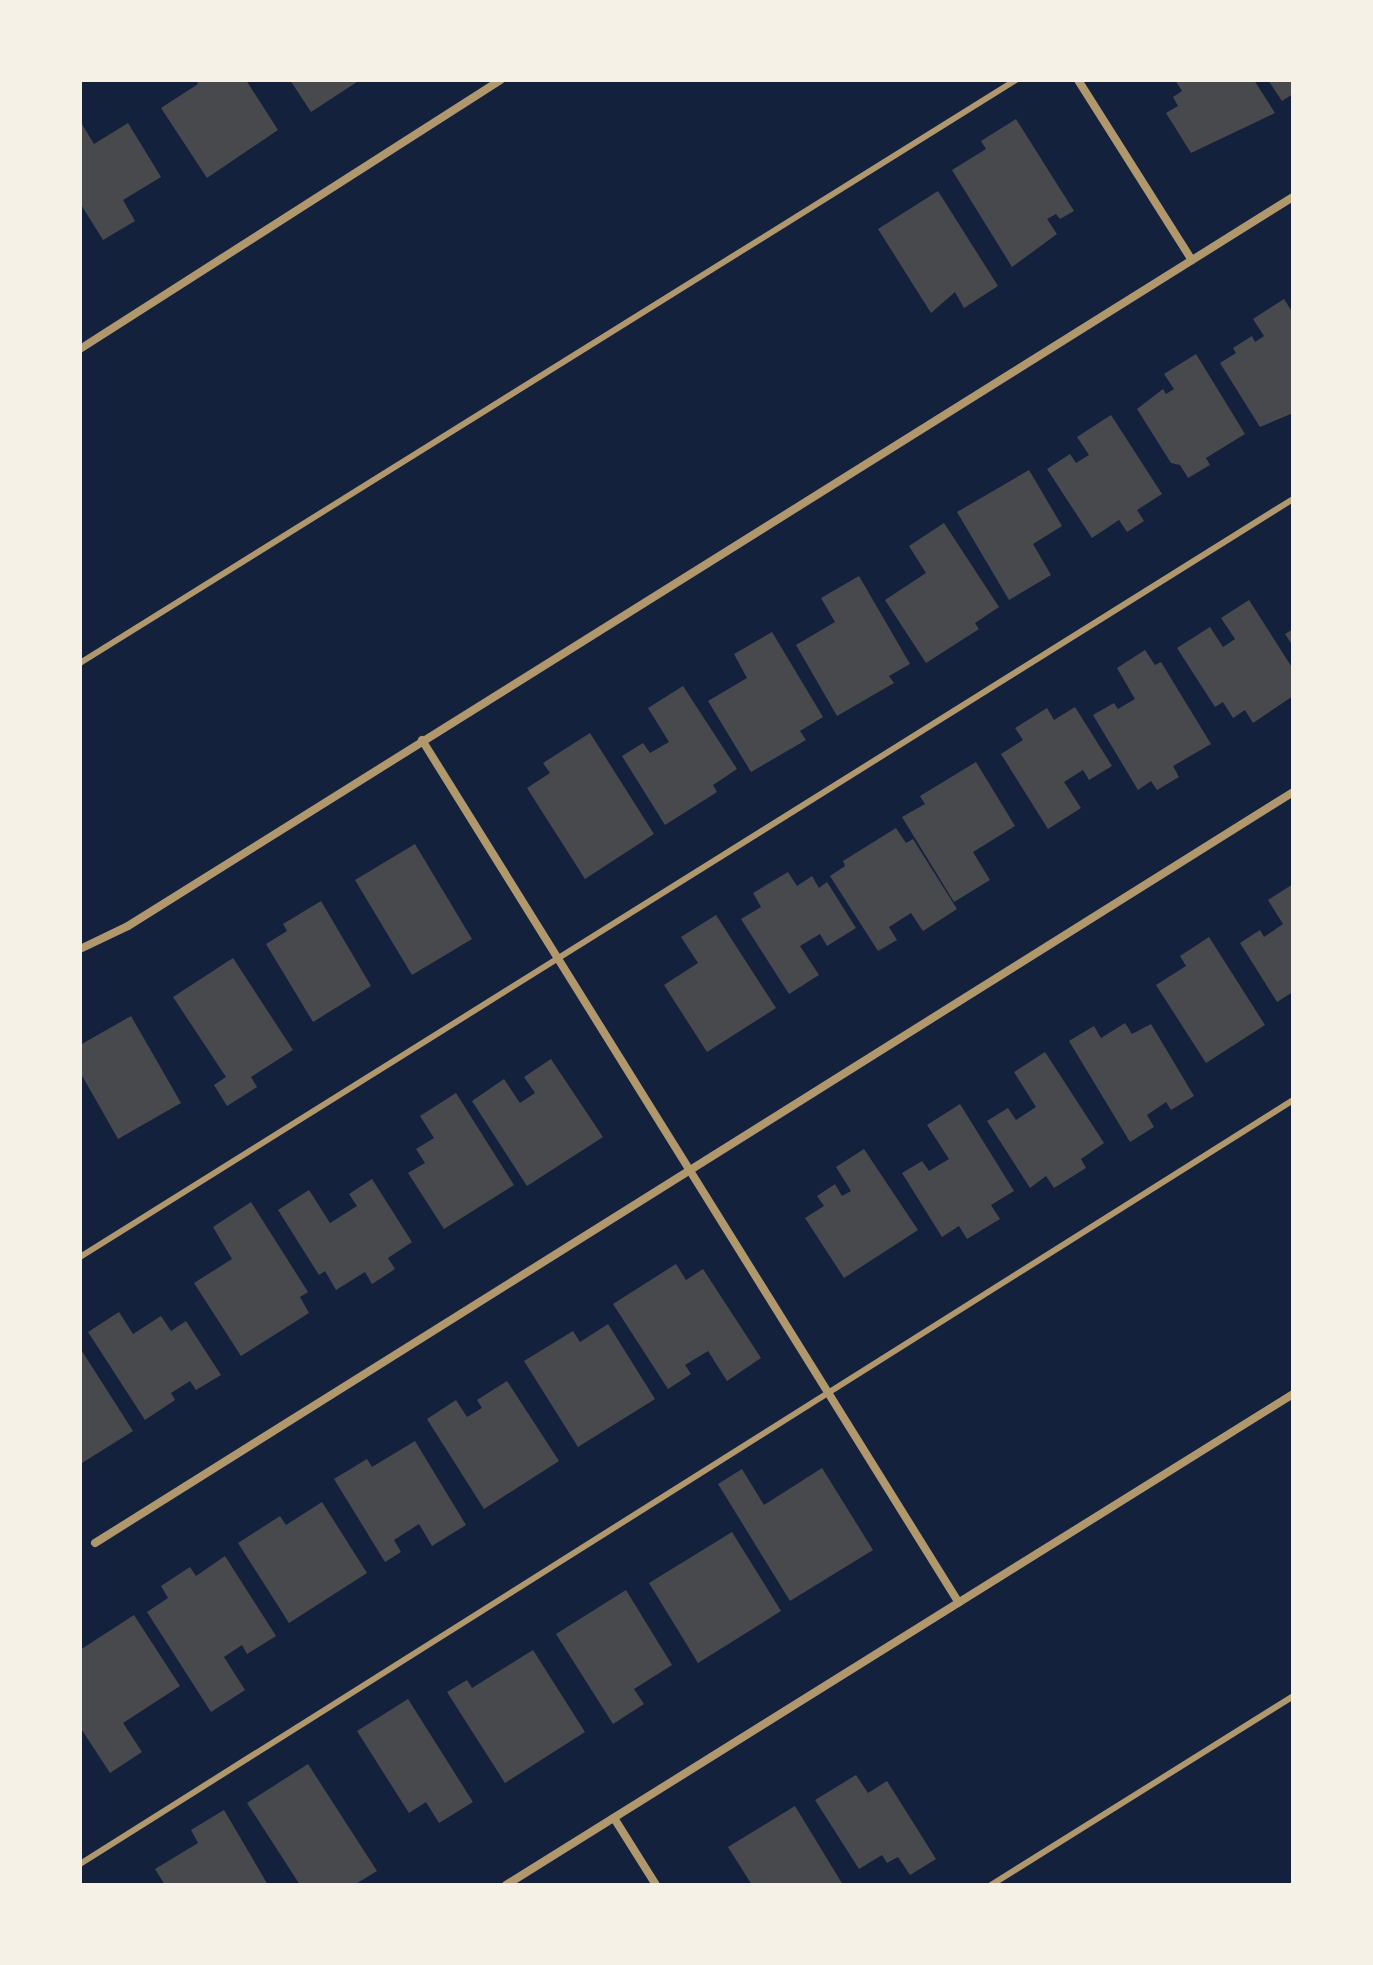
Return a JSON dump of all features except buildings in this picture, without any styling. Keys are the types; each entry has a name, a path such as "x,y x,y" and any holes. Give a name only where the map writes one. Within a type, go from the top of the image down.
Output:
{"street":[{"path":"80,349 500,80"},
{"path":"1078,80 1192,260"},
{"path":"80,949 128,926 1293,197"},
{"path":"422,740 959,1603"},
{"path":"95,1543 1293,792"},
{"path":"506,1885 1293,1394"},
{"path":"614,1818 656,1885"}],"lane":[{"path":"80,663 1016,80"},
{"path":"80,1257 1293,499"},
{"path":"80,1864 1293,1100"},
{"path":"991,1885 1293,1696"}]}
